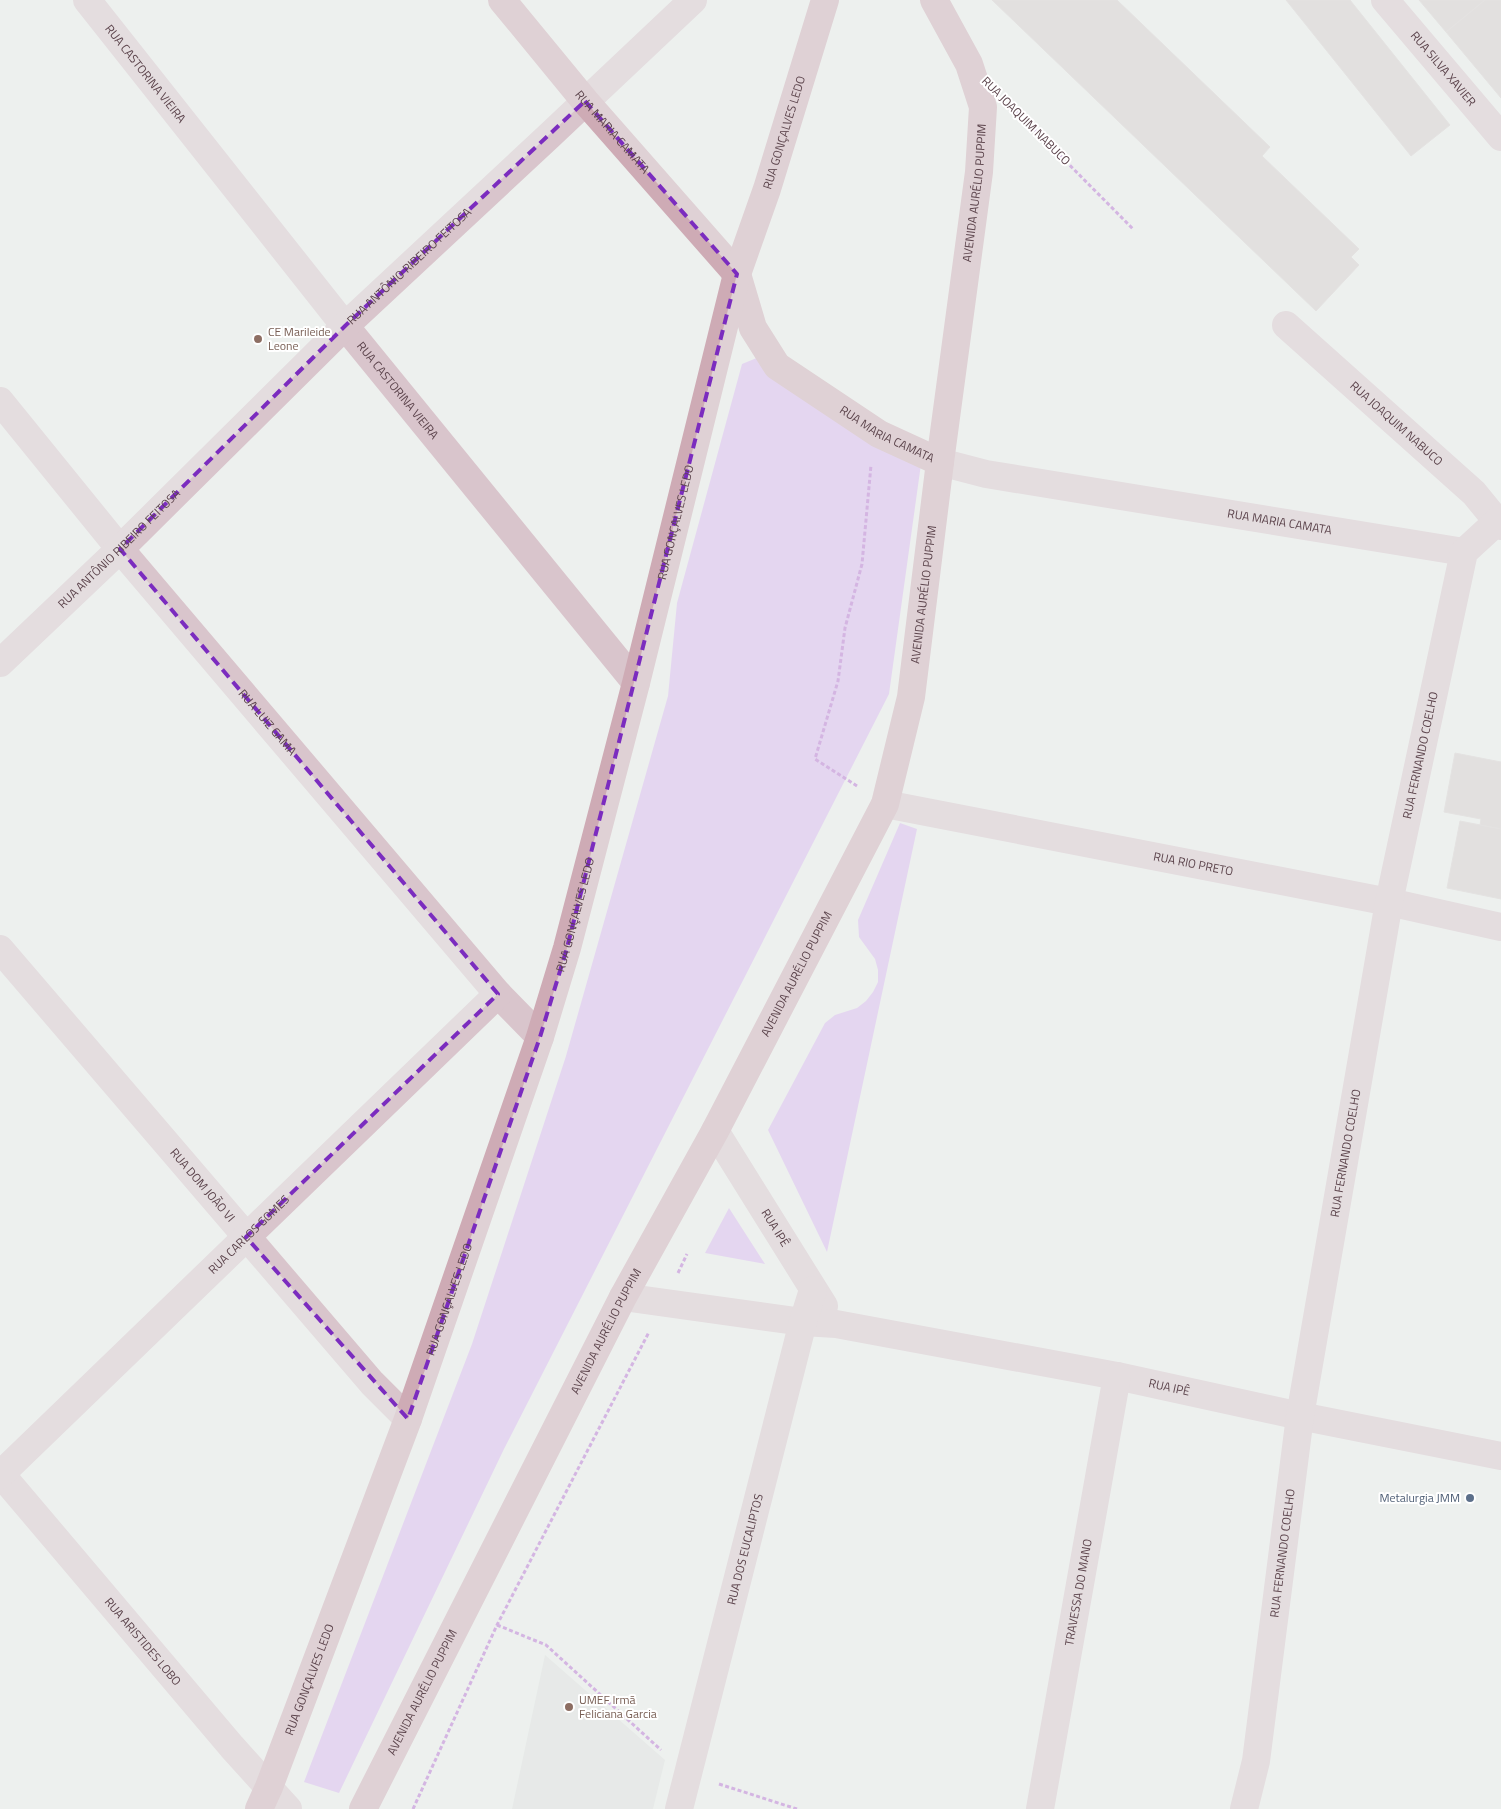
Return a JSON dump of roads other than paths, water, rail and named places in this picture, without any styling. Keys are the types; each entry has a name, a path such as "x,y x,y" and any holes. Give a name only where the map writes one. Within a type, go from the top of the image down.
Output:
{"main road":[{"name":"RUA MARIA CAMATA","path":"502,0 586,101 737,274 753,328 777,366 879,434 940,462"},
{"name":"RUA GONÇALVES LEDO","path":"264,1798 408,1419 540,1037 568,948 636,683 737,274 767,190 826,0"},
{"name":"AVENIDA AURÉLIO PUPPIM","path":"363,1809 622,1298 715,1131 886,804 911,697 979,172 983,107 969,64 934,0"}],"street":[{"name":"RUA CASTORINA VIEIRA","path":"87,0 345,326 636,683"},
{"name":"RUA ANTÔNIO RIBEIRO FEITOSA","path":"0,663 120,549 345,326 693,0"},
{"name":"RUA SILVA XAVIER","path":"1385,0 1501,137"},
{"name":"RUA JOAQUIM NABUCO","path":"1286,325 1474,493 1500,522"},
{"name":"RUA LUIZ GAMA","path":"0,401 120,549 498,994 540,1037"},
{"name":"RUA MARIA CAMATA","path":"940,462 986,474 1464,552"},
{"path":"1464,552 1500,522"},
{"name":"RUA FERNANDO COELHO","path":"1244,1809 1256,1761 1300,1416 1389,902 1464,552"},
{"name":"RUA RIO PRETO","path":"886,804 1389,902 1501,927"},
{"name":"RUA DOM JOÃO VI","path":"0,949 372,1384 408,1419"},
{"name":"RUA CARLOS GOMES","path":"0,1474 498,994"},
{"name":"RUA IPÊ","path":"715,1131 836,1324"},
{"name":"RUA DOS EUCALIPTOS","path":"679,1809 803,1322 813,1290"},
{"name":"RUA IPÊ","path":"622,1298 803,1322 836,1324 1118,1376 1300,1416 1501,1456"},
{"name":"TRAVESSA DO MANO","path":"1040,1809 1118,1376"},
{"name":"RUA ARISTIDES LOBO","path":"0,1474 232,1747 264,1798 288,1809"}],"place":[{"name":"CE Marileide Leone","path":"258,339"},
{"name":"Metalurgia JMM","path":"1470,1498"},
{"name":"UMEF Irmã Feliciana Garcia","path":"569,1707"}]}
